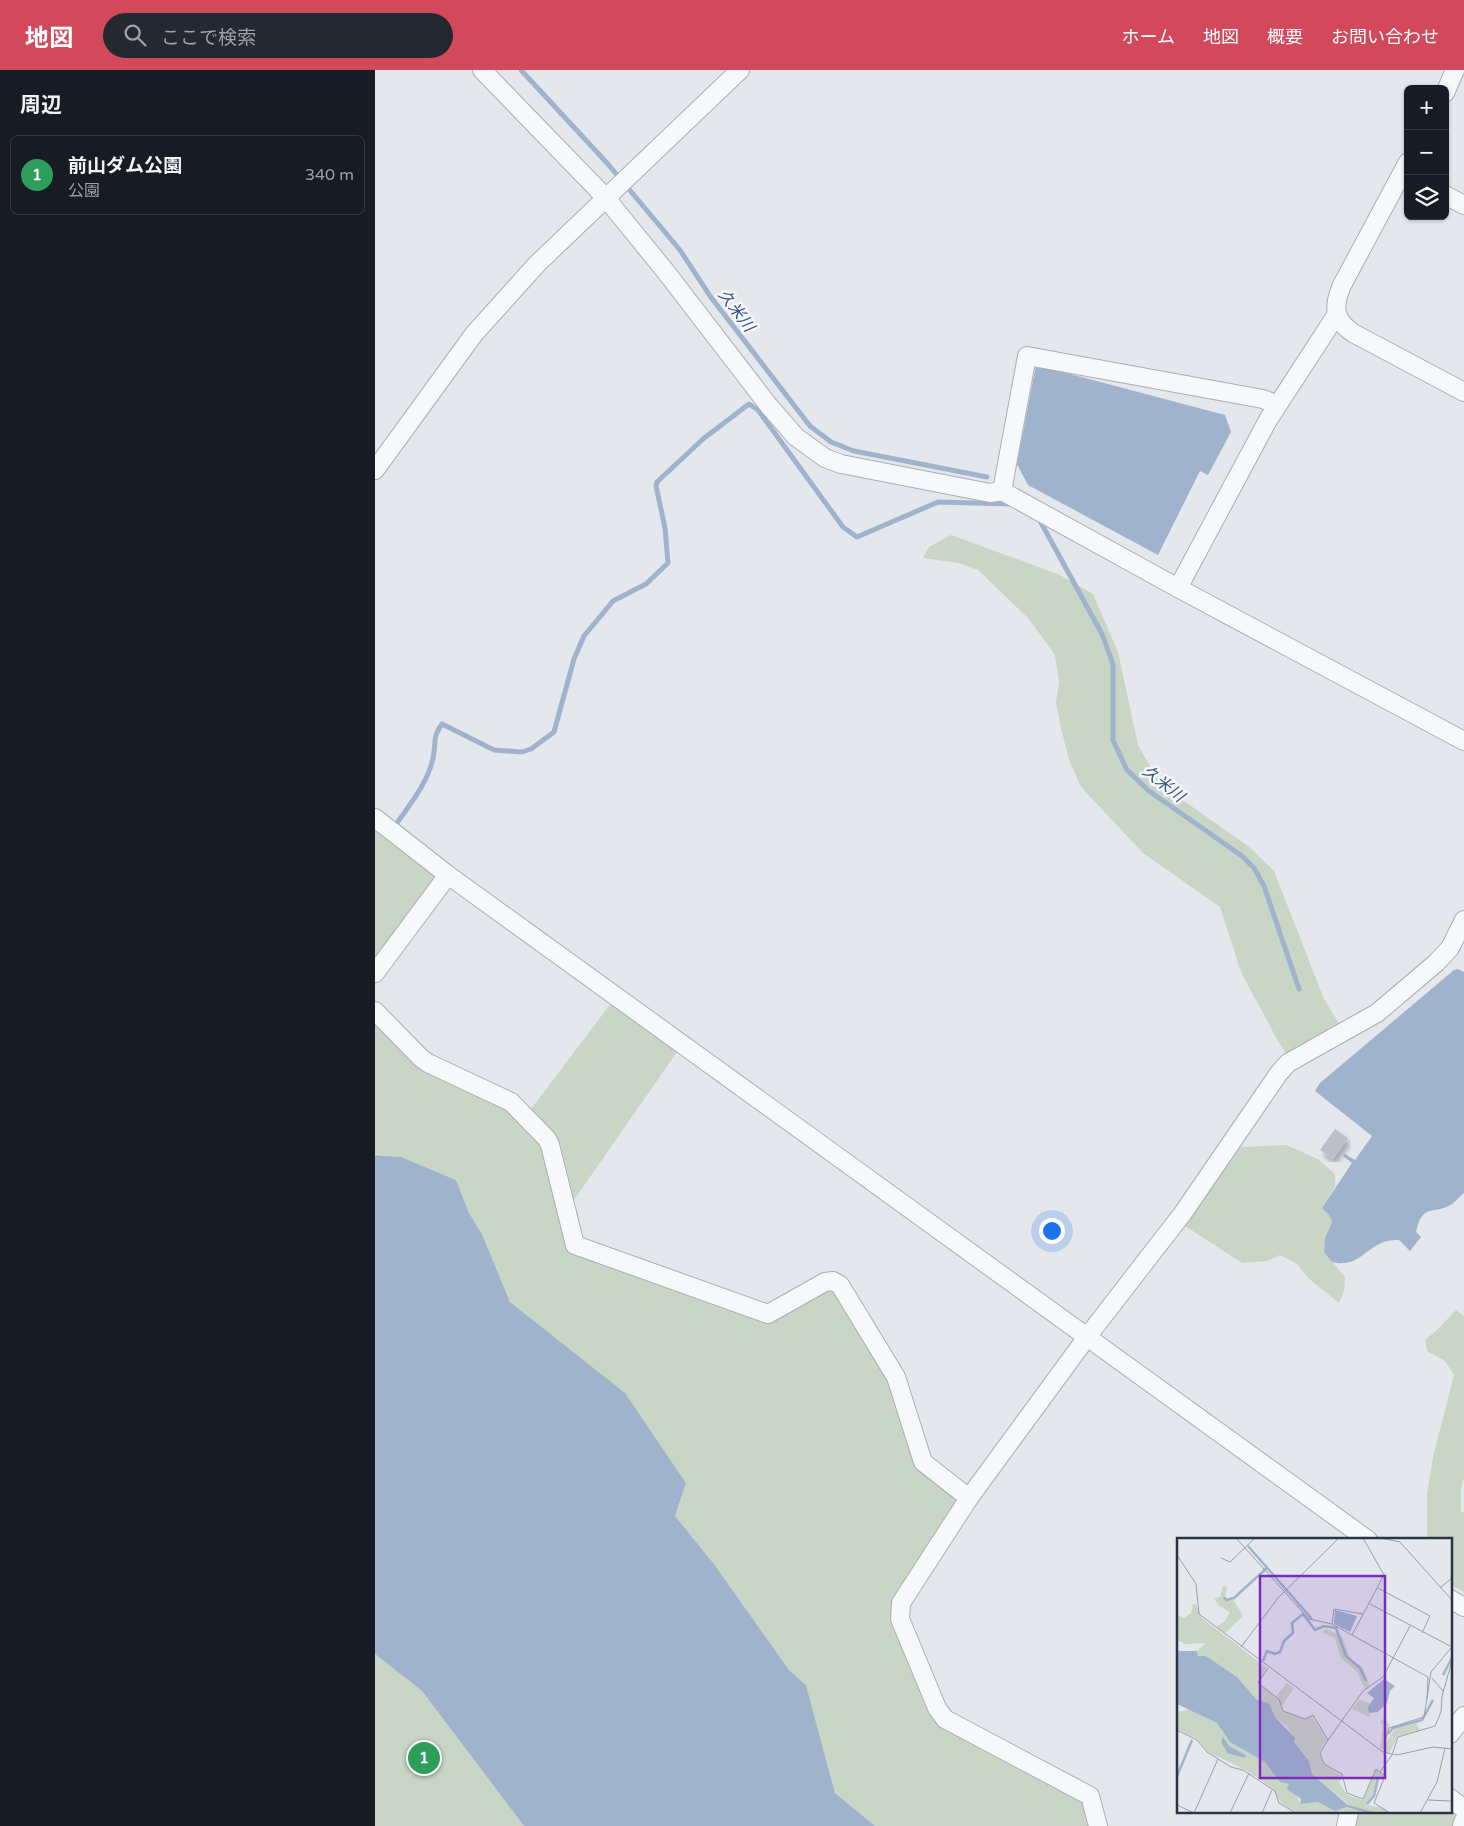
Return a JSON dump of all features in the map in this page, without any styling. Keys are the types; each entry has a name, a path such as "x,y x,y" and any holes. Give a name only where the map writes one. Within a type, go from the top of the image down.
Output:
{"street":[{"path":"482,70 607,196 769,406 796,437 809,448 825,458 841,464 990,493 1002,492 1464,741"},
{"path":"375,470 474,334 537,264 740,70"},
{"path":"1448,85 1455,70"},
{"path":"1404,174 1342,285 1337,296 1337,314 1344,326 1353,332 1464,392"},
{"path":"1449,197 1464,205"},
{"path":"1178,588 1277,405 1337,314"},
{"path":"1002,492 1027,356 1263,399 1277,405"},
{"path":"375,818 448,875 1365,1538"},
{"path":"375,973 448,875"},
{"path":"1098,1826 1090,1796 945,1719 937,1708 900,1619 901,1604 969,1498 1087,1337 1183,1213 1279,1073 1288,1063 1377,1013 1436,963 1450,948 1464,920"},
{"path":"375,1011 421,1058 511,1102 547,1139 575,1246 768,1314 825,1282 833,1281 839,1285 896,1377 923,1462 969,1498"},
{"path":"1451,1600 1464,1607"},
{"path":"1451,1733 1464,1716"},
{"path":"1451,1799 1464,1809"},
{"path":"1462,1826 1464,1820"}],"green space":[{"path":"951,535 1058,574 1093,594 1118,652 1138,745 1160,784 1248,846 1274,871 1324,999 1340,1025 1289,1057 1279,1043 1241,972 1220,907 1143,853 1081,787 1069,760 1060,724 1056,702 1059,682 1055,655 1029,619 978,570 959,563 923,558 929,547"},
{"path":"375,827 437,875 438,880 375,965"},
{"path":"612,1002 679,1049 574,1200 560,1143 531,1109"},
{"path":"375,1019 508,1106 543,1142 571,1251 763,1317 832,1286 892,1384 914,1456 959,1498 898,1595 932,1712 1085,1801 1092,1826 875,1826 835,1793 806,1685 789,1670 714,1564 675,1516 686,1483 625,1394 510,1302 482,1234 469,1213 456,1180 401,1157 375,1154"},
{"path":"1286,1145 1318,1159 1335,1174 1335,1187 1322,1208 1329,1215 1332,1222 1325,1238 1324,1252 1345,1277 1344,1291 1339,1303 1308,1278 1297,1264 1280,1255 1267,1261 1242,1263 1182,1224 1241,1147"},
{"path":"1456,1310 1464,1316 1464,1478 1461,1489 1461,1512 1464,1512 1464,1592 1451,1585 1451,1538 1427,1538 1427,1495 1433,1457 1454,1375 1445,1361 1427,1351 1425,1340"},
{"path":"375,1654 422,1691 524,1826 375,1826"},
{"path":"1451,1804 1460,1810 1456,1826 1353,1826 1356,1814 1451,1814"}],"water":[{"path":"1036,365 1225,415 1231,432 1208,475 1200,471 1158,555 1028,485 1017,464"},
{"path":"1458,969 1464,972 1464,1193 1452,1204 1425,1213 1416,1232 1421,1237 1410,1251 1399,1240 1388,1241 1379,1244 1351,1262 1332,1262 1324,1252 1325,1238 1332,1222 1329,1215 1322,1208 1352,1163 1343,1156 1345,1154 1355,1160 1372,1136 1315,1091 1320,1083 1454,970"},
{"path":"375,1155 401,1157 456,1180 469,1213 482,1234 510,1302 625,1393 686,1483 675,1516 714,1564 789,1670 806,1685 835,1793 875,1826 524,1826 422,1691 375,1654"}],"building":[{"path":"1335,1129 1348,1138 1333,1159 1320,1150"}],"waterway":[{"name":"久米川","path":"521,70 607,163 680,250 710,296 810,426 831,442 854,451 987,477"},
{"path":"397,823 418,792 431,767 435,738 442,724 494,750 522,752 531,749 554,732 574,659 584,636 613,601 646,584 668,563 665,528 656,486 657,482 703,439 749,404 758,410 843,527 857,537 938,502 1012,504"},
{"name":"久米川","path":"1039,519 1102,634 1113,664 1113,740 1127,770 1149,791 1242,856 1254,868 1264,886 1299,989"}],"place":[{"name":"前山ダム公園","path":"424,1758"}]}
